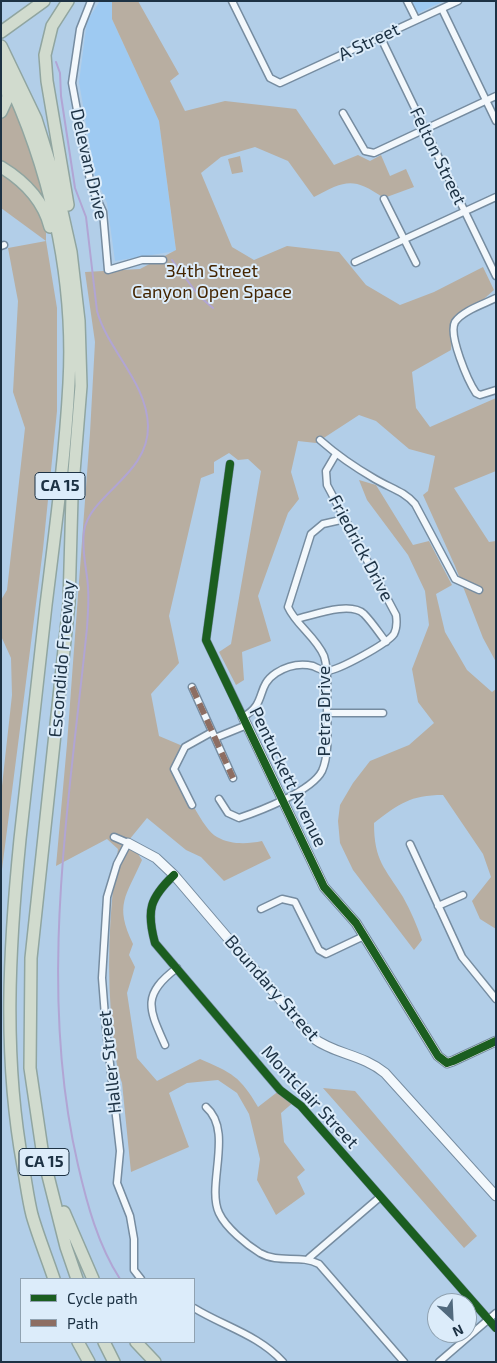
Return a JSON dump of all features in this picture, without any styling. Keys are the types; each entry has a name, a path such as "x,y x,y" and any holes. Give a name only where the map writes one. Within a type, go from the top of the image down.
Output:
{"highway":[{"path":"14,24 32,1"},
{"path":"1,32 44,1"},
{"path":"68,1 52,26 45,55 47,81 72,230 71,290"},
{"name":"Escondido Freeway","path":"1,46 28,100 44,146 67,229 81,386 72,498 68,603 31,958 31,1042 34,1102 43,1156 66,1247 77,1278"},
{"path":"1,67 8,97 1,112"},
{"name":"Escondido Freeway","path":"1,67 15,95 40,163 71,290 67,413 58,505 30,736 9,969 10,1061 20,1151 32,1214 54,1278"},
{"path":"1,167 30,190 47,214 71,290"},
{"path":"31,1042 38,1096 57,1191 66,1220 93,1278"},
{"path":"79,1343 89,1362"},
{"path":"104,1343 114,1362"},
{"path":"137,1343 155,1362"}],"street":[{"name":"Delevan Drive","path":"91,1 80,29 72,83 90,186 103,212 108,270 142,260 163,260"},
{"path":"407,1 416,20"},
{"name":"A Street","path":"234,2 270,78 280,83 458,1"},
{"path":"442,9 496,121"},
{"name":"Felton Street","path":"380,36 496,276"},
{"path":"343,113 365,151 374,153 496,96"},
{"path":"356,262 496,197"},
{"path":"384,199 416,263"},
{"path":"496,298 462,316 456,321 453,332 460,357 474,389 480,395 496,390"},
{"path":"320,440 336,454 377,480 406,493 415,504 455,579 479,590"},
{"name":"Friedrick Drive","path":"336,454 327,467 326,485 396,615 396,628 386,642"},
{"name":"Pentuckett Avenue","path":"230,464 206,640 324,887 356,923 438,1056 447,1062 453,1061 496,1041"},
{"name":"Petra Drive","path":"219,799 228,813 239,818 309,785 322,770 326,754 327,713 324,658 317,644 296,619 288,606 307,541 315,529 323,524 345,519"},
{"path":"192,805 174,768 186,747 245,721 256,708 262,690 275,674 297,665 307,665 326,671 386,642 363,613 352,607 340,608 296,619"},
{"path":"192,687 233,778"},
{"path":"327,713 383,713"},
{"name":"Boundary Street","path":"114,836 156,858 174,875 313,1038 329,1048 368,1060 386,1073 496,1196"},
{"name":"Haller Street","path":"128,843 117,864 106,897 102,978 120,1151 117,1182 130,1216 134,1239 134,1270 140,1278"},
{"path":"410,844 462,957 496,999"},
{"name":"Montclair Street","path":"174,875 153,901 150,920 155,943 280,1090 301,1106 496,1328"},
{"path":"438,906 463,895"},
{"path":"261,909 282,899 295,902 319,950 326,954 364,936"},
{"path":"166,1045 151,1012 152,997 159,984 177,968"},
{"path":"206,1107 213,1113 218,1130 216,1205 223,1220 261,1253 276,1258 309,1258 319,1264 404,1362"},
{"path":"309,1258 380,1197"},
{"path":"195,1309 209,1318 245,1333 283,1362"},
{"path":"439,1362 496,1313"}],"shaded area":[{"path":"100,1 112,1 112,19 159,121 176,251 115,261 107,203 95,176 79,82 87,21"},
{"path":"412,1 444,1 418,13"}],"green space":[{"name":"34th Street Canyon Open Space","path":"112,1 138,1 179,74 170,81 185,111 225,101 296,109 334,165 358,155 370,161 381,155 390,176 406,169 414,187 384,198 357,184 349,183 334,187 314,197 288,161 255,147 221,157 201,173 232,247 254,260 287,246 339,252 366,285 400,305 434,292 483,267 494,290 476,306 454,319 451,350 412,372 416,408 430,427 496,398 496,471 454,488 489,542 496,541 496,662 483,638 455,566 423,495 428,491 435,456 409,449 376,421 359,415 316,443 298,441 291,472 299,499 288,513 258,596 271,641 242,652 244,680 236,685 219,652 231,644 261,471 248,459 238,460 229,453 214,462 214,473 201,478 169,616 179,663 151,694 159,736 185,747 175,769 193,806 211,833 222,840 234,843 262,841 271,858 224,881 201,857 186,850 147,818 129,840 142,860 124,901 124,919 133,944 129,955 135,967 127,993 137,1058 157,1081 200,1059 228,1072 246,1088 258,1107 280,1090 295,1101 281,1113 284,1142 305,1170 297,1177 305,1194 276,1215 257,1180 260,1159 249,1114 237,1093 218,1080 187,1083 169,1093 189,1147 131,1172 122,1083 114,1047 109,965 112,895 118,849 107,839 56,866 67,744 95,342 85,272 140,269 176,250 159,121 112,19"},
{"path":"14,102 36,163 46,200 46,241 1,208 1,106"},
{"path":"240,156 243,172 232,174 228,159"},
{"path":"46,241 57,308 57,411 43,549 1,877 1,795 12,695 11,658 1,636 1,600 7,590 25,428 13,392 18,301 8,248"},
{"path":"359,480 376,485 413,545 429,541 452,585 436,594 445,632 467,670 492,692 496,689 496,929 480,919 472,901 491,877 483,854 443,795 413,799 398,806 374,823 378,855 406,902 422,940 414,950 353,870 340,843 338,821 340,805 353,783 370,761 409,745 434,723 418,702 412,669 429,625 425,591 408,555 367,500"},
{"path":"323,1088 355,1091 477,1236 464,1248"}],"waterway":[{"path":"56,62 60,73 61,96 75,188 86,217 97,311 109,340 141,395 146,410 148,426 146,443 139,458 130,471 97,506 89,518 84,531 88,618 65,829 60,897 58,964 60,1032 66,1099 78,1165 89,1209 105,1252 119,1278"},
{"path":"172,260 199,296 213,308"}],"marked path":[{"path":"192,687 233,778"}],"cycle path":[{"path":"230,464 206,640 324,887 356,923 438,1056 447,1063 496,1041"},
{"path":"174,875 160,891 152,905 151,922 155,943 280,1090 301,1106 496,1328"}]}
